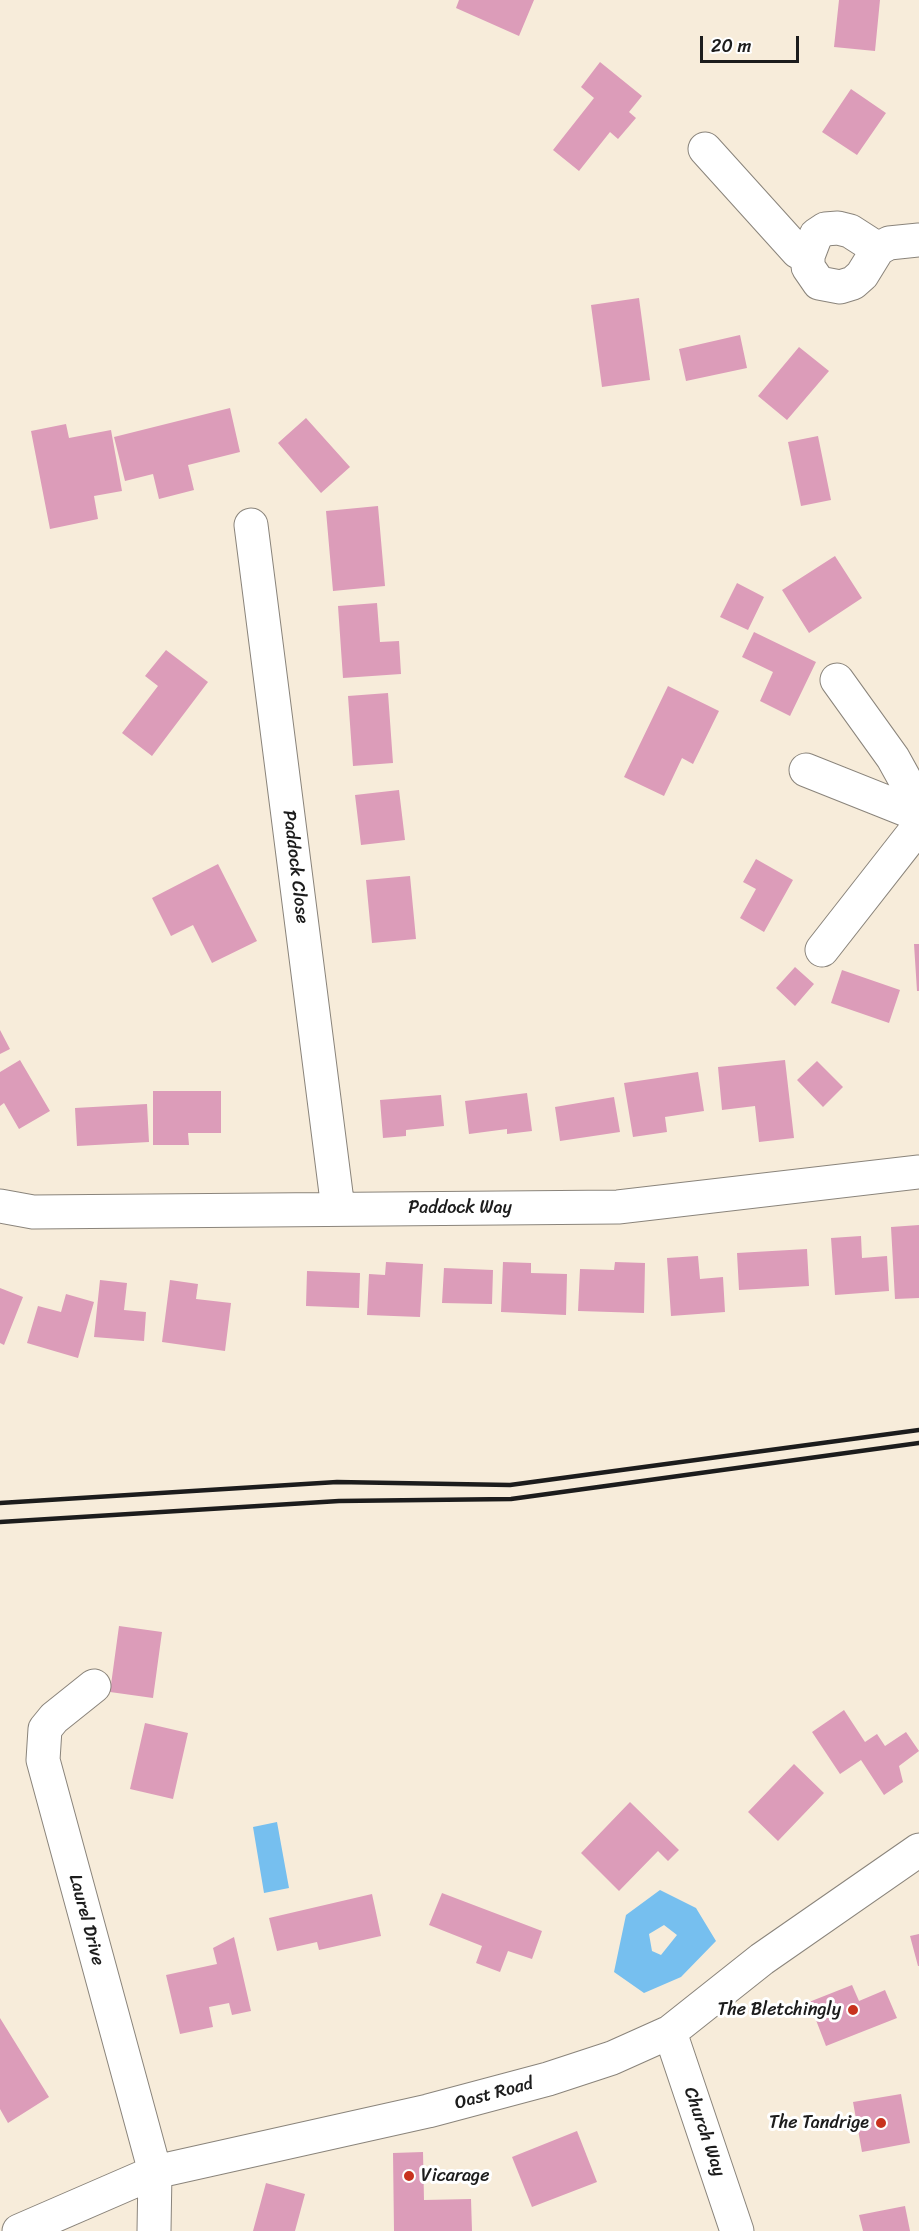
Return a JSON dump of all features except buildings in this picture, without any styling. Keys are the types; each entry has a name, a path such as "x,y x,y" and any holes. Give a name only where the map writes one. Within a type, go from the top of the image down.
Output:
{"street":[{"path":"705,149 798,252 808,255"},
{"path":"878,249 850,231 838,228 825,229 816,235 808,255 808,267 819,283 840,287 853,283 862,275 878,249 889,243 919,240"},
{"name":"Paddock Close","path":"251,525 339,1209"},
{"path":"837,680 892,758 919,805"},
{"path":"806,770 919,815"},
{"path":"822,950 919,826"},
{"name":"Paddock Way","path":"0,1206 33,1212 618,1207 672,1203 919,1172"},
{"name":"Laurel Drive","path":"94,1686 54,1718 45,1729 43,1760 155,2172 154,2231"},
{"name":"Oast Road","path":"19,2231 155,2172 428,2111 548,2079 612,2058 670,2032 762,1959 919,1850"},
{"name":"Church Way","path":"670,2032 737,2231"}],"water":[{"path":"277,1822 289,1888 264,1893 253,1827"},
{"path":"660,1890 696,1908 716,1941 681,1977 644,1993 614,1972 626,1915","holes":["664,1925 677,1935 661,1955 652,1951 649,1934"]}],"railway":[{"path":"0,1503 337,1482 510,1485 919,1430"},
{"path":"0,1522 339,1501 511,1499 919,1443"}],"place":[{"name":"The Bletchingly","path":"853,2010"},
{"name":"The Tandrige","path":"881,2123"},
{"name":"Vicarage","path":"409,2176"}]}
